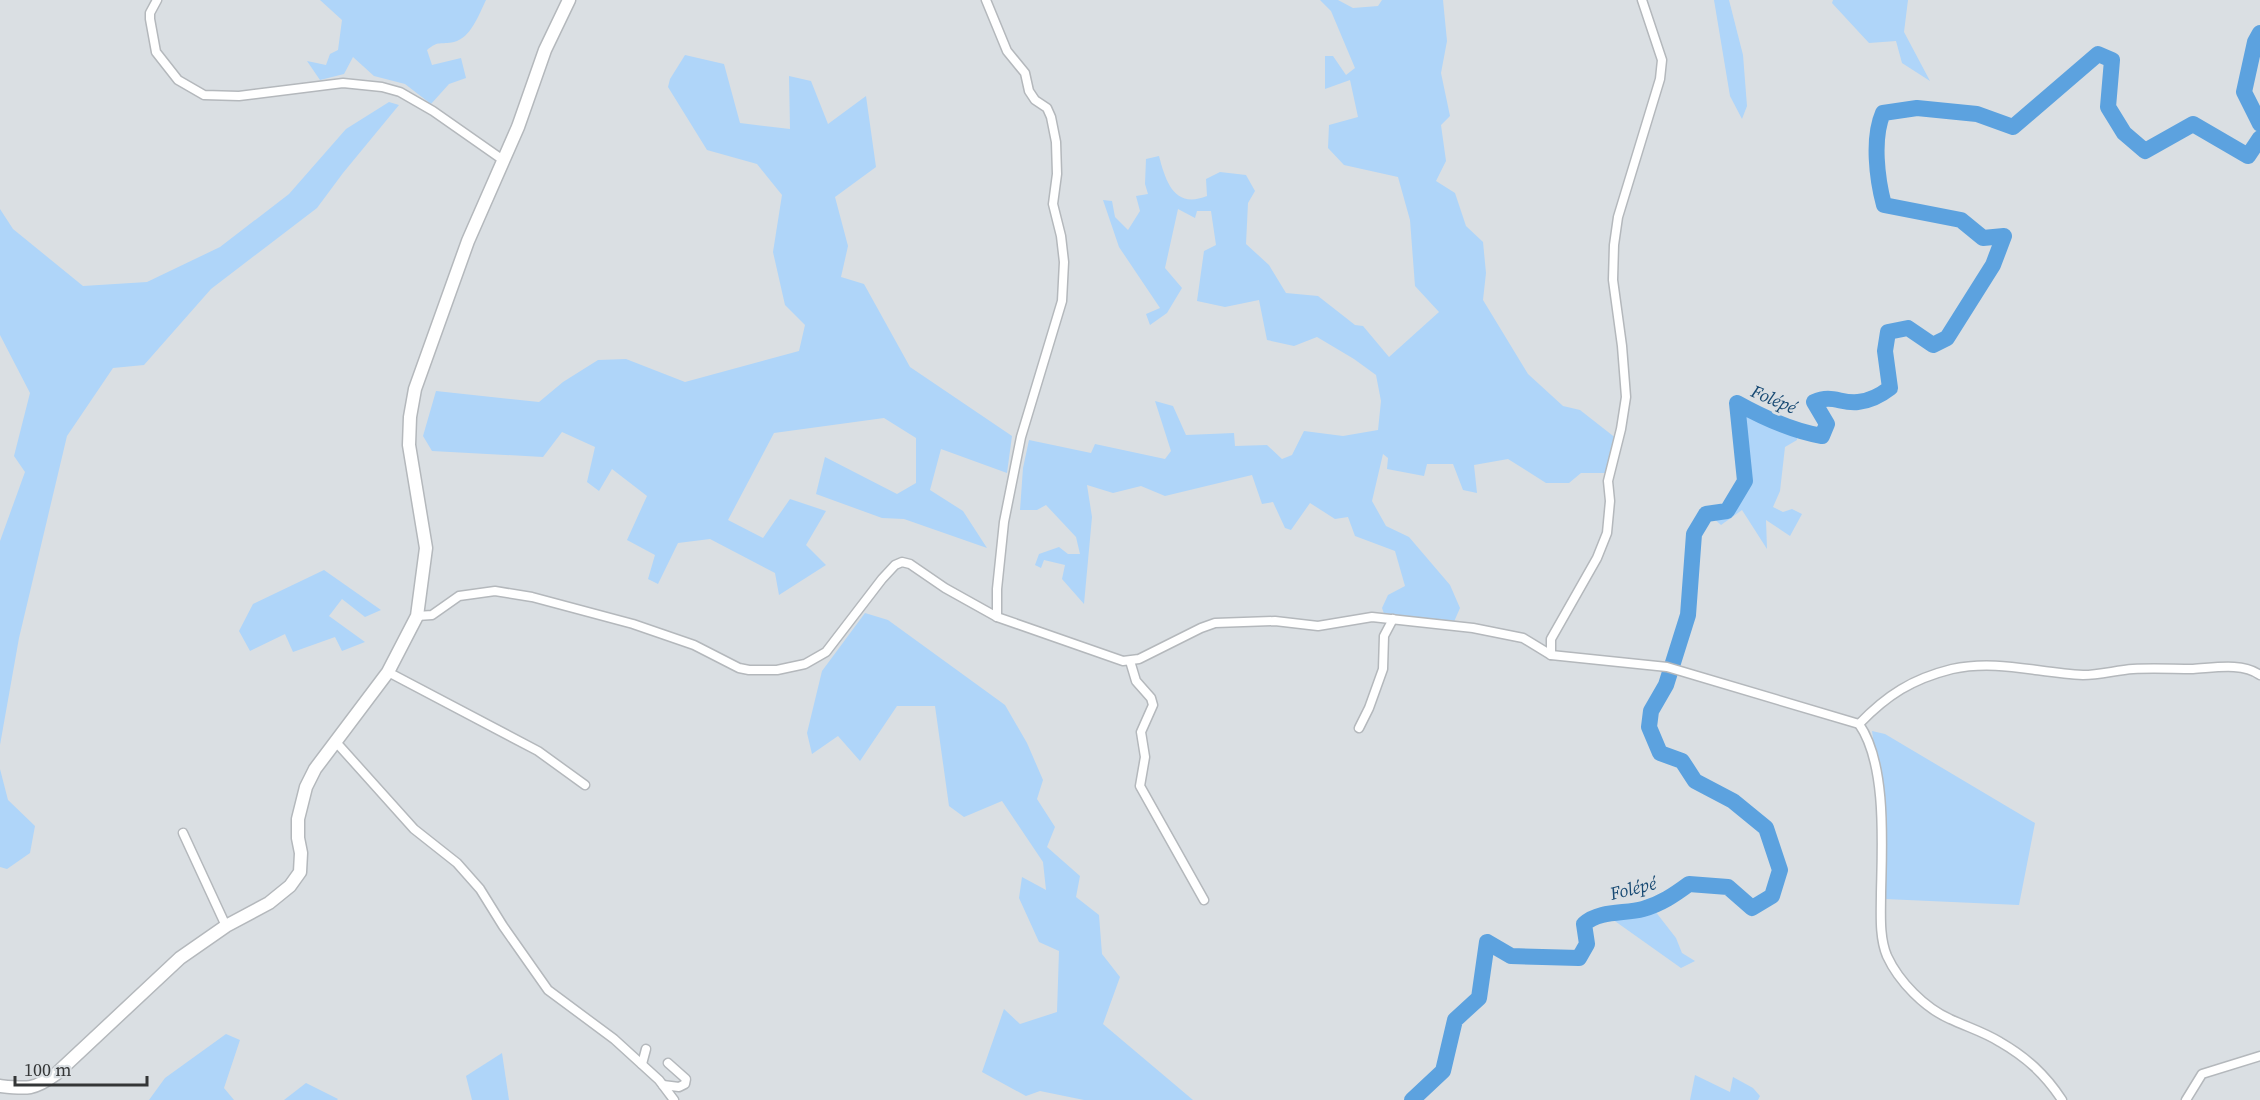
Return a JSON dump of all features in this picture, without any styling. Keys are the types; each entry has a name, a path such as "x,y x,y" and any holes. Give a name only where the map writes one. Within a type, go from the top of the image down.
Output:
{"street":[{"path":"157,0 150,16 156,52 178,80 204,95 239,96 343,83 382,87 400,92 433,111 504,160"},
{"path":"0,1086 40,1086 56,1074 180,958 226,926 269,903 290,886 300,872 298,819 300,803 315,769 388,672 417,616 426,548 409,446 411,410 424,362 468,241 529,99 545,50 569,0"},
{"path":"986,0 1007,51 1025,73 1029,91 1035,100 1047,108 1051,117 1056,142 1057,174 1053,204 1061,236 1064,262 1062,301 1022,437 1004,522 997,589 997,617"},
{"path":"1551,655 1551,639 1572,606 1607,533 1610,501 1608,481 1626,398 1613,280 1614,245 1618,217 1660,79 1662,60 1642,0"},
{"path":"417,616 432,615 459,596 495,591 532,597 633,624 694,645 739,668 777,670 805,664 826,652 882,579 895,565 902,562 910,564 945,588 997,617 1108,657 1130,661 1139,659 1215,623 1275,621 1318,626 1364,618 1473,628 1523,639 1551,655 1620,664 1667,667 1859,724 1872,752 1876,778 1882,833 1882,930 1888,956 1908,987 1927,1004 1937,1012 1989,1036 2023,1057 2043,1073 2062,1100"},
{"path":"1359,728 1383,669 1384,636 1393,619"},
{"path":"1130,661 1136,681 1151,698 1153,705 1141,732 1145,756 1140,786 1204,900"},
{"path":"1859,724 1887,697 1911,683 1947,671 1982,664 2001,664 2082,675 2135,669 2232,668 2249,669 2260,675"},
{"path":"388,672 538,751 585,785"},
{"path":"335,741 414,829 457,863 480,889 548,990 614,1039 663,1084 674,1100"},
{"path":"183,833 226,926"},
{"path":"642,1064 646,1049"},
{"path":"2186,1100 2202,1074 2260,1056"},
{"path":"663,1084 679,1087 685,1084 686,1079 668,1063"}],"shaded area":[{"path":"320,0 486,0 474,25 465,36 454,42 437,44 427,50 432,65 461,58 466,78 449,84 431,104 405,84 374,76 353,57 344,74 320,80 307,61 326,65 330,54 338,50 342,20"},
{"path":"1320,0 1338,0 1353,8 1378,6 1382,0 1443,0 1447,41 1441,73 1450,116 1441,125 1446,161 1436,181 1455,193 1466,226 1483,242 1486,273 1483,300 1528,374 1563,406 1580,410 1617,439 1608,473 1581,473 1569,483 1546,483 1508,459 1474,465 1477,493 1463,490 1453,464 1427,464 1424,476 1387,469 1388,458 1383,454 1372,501 1386,526 1409,537 1450,585 1460,608 1453,624 1428,620 1388,625 1382,608 1388,595 1405,586 1395,551 1355,536 1348,517 1335,519 1310,503 1291,530 1285,528 1273,502 1262,504 1252,475 1165,496 1141,486 1113,493 1087,485 1092,517 1084,604 1062,579 1065,565 1044,560 1041,568 1035,565 1039,554 1059,547 1068,554 1080,554 1076,537 1046,505 1037,510 1020,510 1023,468 1029,440 1091,453 1095,444 1165,459 1171,451 1155,401 1173,406 1186,435 1234,433 1235,446 1267,445 1282,459 1292,455 1304,431 1343,436 1378,430 1381,401 1376,375 1354,359 1317,337 1294,346 1267,340 1259,300 1225,307 1197,301 1204,251 1216,245 1211,211 1197,211 1195,218 1178,209 1165,268 1182,288 1167,313 1150,325 1146,314 1160,308 1119,247 1103,200 1112,201 1115,217 1128,230 1140,211 1136,196 1148,194 1145,184 1146,159 1159,156 1169,184 1180,196 1187,199 1207,196 1206,179 1220,172 1246,175 1255,191 1248,203 1246,244 1269,265 1286,293 1318,296 1355,325 1363,326 1389,357 1439,312 1415,286 1410,220 1398,177 1344,165 1328,148 1329,125 1358,117 1350,80 1325,89 1325,56 1333,56 1346,75 1355,68 1331,11"},
{"path":"1714,0 1729,0 1743,55 1747,106 1742,119 1730,96"},
{"path":"1833,0 1908,0 1904,32 1930,81 1902,63 1896,41 1869,43 1832,3"},
{"path":"685,55 724,64 740,123 790,129 789,76 811,81 828,124 866,96 876,167 835,197 848,246 841,277 864,284 910,367 1012,436 1007,473 941,449 930,490 963,511 987,548 904,519 882,518 816,494 825,457 897,494 916,483 916,438 884,418 774,433 728,520 763,538 790,499 826,511 806,545 826,565 779,595 775,573 710,539 678,543 658,584 648,579 655,555 627,540 647,496 612,469 599,491 587,482 595,447 562,432 543,457 432,451 423,436 436,391 539,402 563,382 598,360 626,359 685,382 799,351 805,325 785,305 773,252 782,195 757,164 707,150 668,87 670,79"},
{"path":"389,102 399,105 317,208 211,289 144,365 113,368 67,436 19,638 0,745 0,541 25,472 14,456 30,393 0,335 0,209 13,229 83,286 147,282 220,247 289,194 346,129"},
{"path":"1741,410 1751,410 1771,423 1797,428 1797,440 1785,447 1780,491 1773,507 1783,512 1792,509 1802,514 1790,536 1766,520 1767,549 1742,510 1721,525 1712,517 1735,503 1750,484 1745,433 1736,416"},
{"path":"324,570 381,610 365,617 342,599 329,616 365,642 342,651 335,637 293,652 285,634 250,651 239,631 253,604"},
{"path":"865,613 888,620 1005,705 1027,743 1043,780 1037,799 1055,827 1047,847 1080,876 1076,897 1099,915 1102,954 1120,977 1103,1024 1193,1100 1084,1100 1040,1091 1026,1096 982,1072 1004,1009 1020,1024 1057,1012 1059,951 1039,942 1019,898 1022,877 1046,890 1043,862 1002,801 964,817 949,806 935,706 897,706 860,761 838,736 812,754 807,733 822,671"},
{"path":"1872,731 1885,734 2035,823 2019,905 1885,899 1887,832"},
{"path":"0,769 8,800 35,826 30,853 7,869 0,867"},
{"path":"1655,911 1676,938 1682,953 1695,961 1681,968 1612,919 1633,917"},
{"path":"226,1034 240,1040 224,1088 234,1100 149,1100 165,1078"},
{"path":"502,1053 509,1100 472,1100 466,1076"},
{"path":"1695,1075 1730,1092 1733,1077 1753,1088 1760,1096 1758,1100 1690,1100"},
{"path":"306,1083 338,1099 284,1100"}],"waterway":[{"name":"Folépé","path":"2260,33 2255,42 2244,92 2260,124"},
{"name":"Folépé","path":"1412,1100 1443,1071 1455,1020 1479,998 1487,942 1511,956 1579,958 1587,944 1584,924 1597,916 1650,907 1689,884 1728,887 1752,908 1772,896 1780,870 1766,828 1733,801 1695,781 1682,761 1660,753 1649,727 1651,711 1666,685 1688,615 1694,534 1706,514 1727,511 1745,481 1737,403 1778,423 1822,436 1827,424 1814,402 1826,399 1862,401 1875,397 1890,388 1885,351 1888,332 1908,328 1933,345 1947,338 1993,265 2004,236 1983,238 1961,220 1884,205 1877,159 1878,134 1883,113 1917,108 1977,114 2013,127 2098,54 2112,60 2108,107 2124,133 2145,151 2193,124 2248,156 2260,138"}]}
